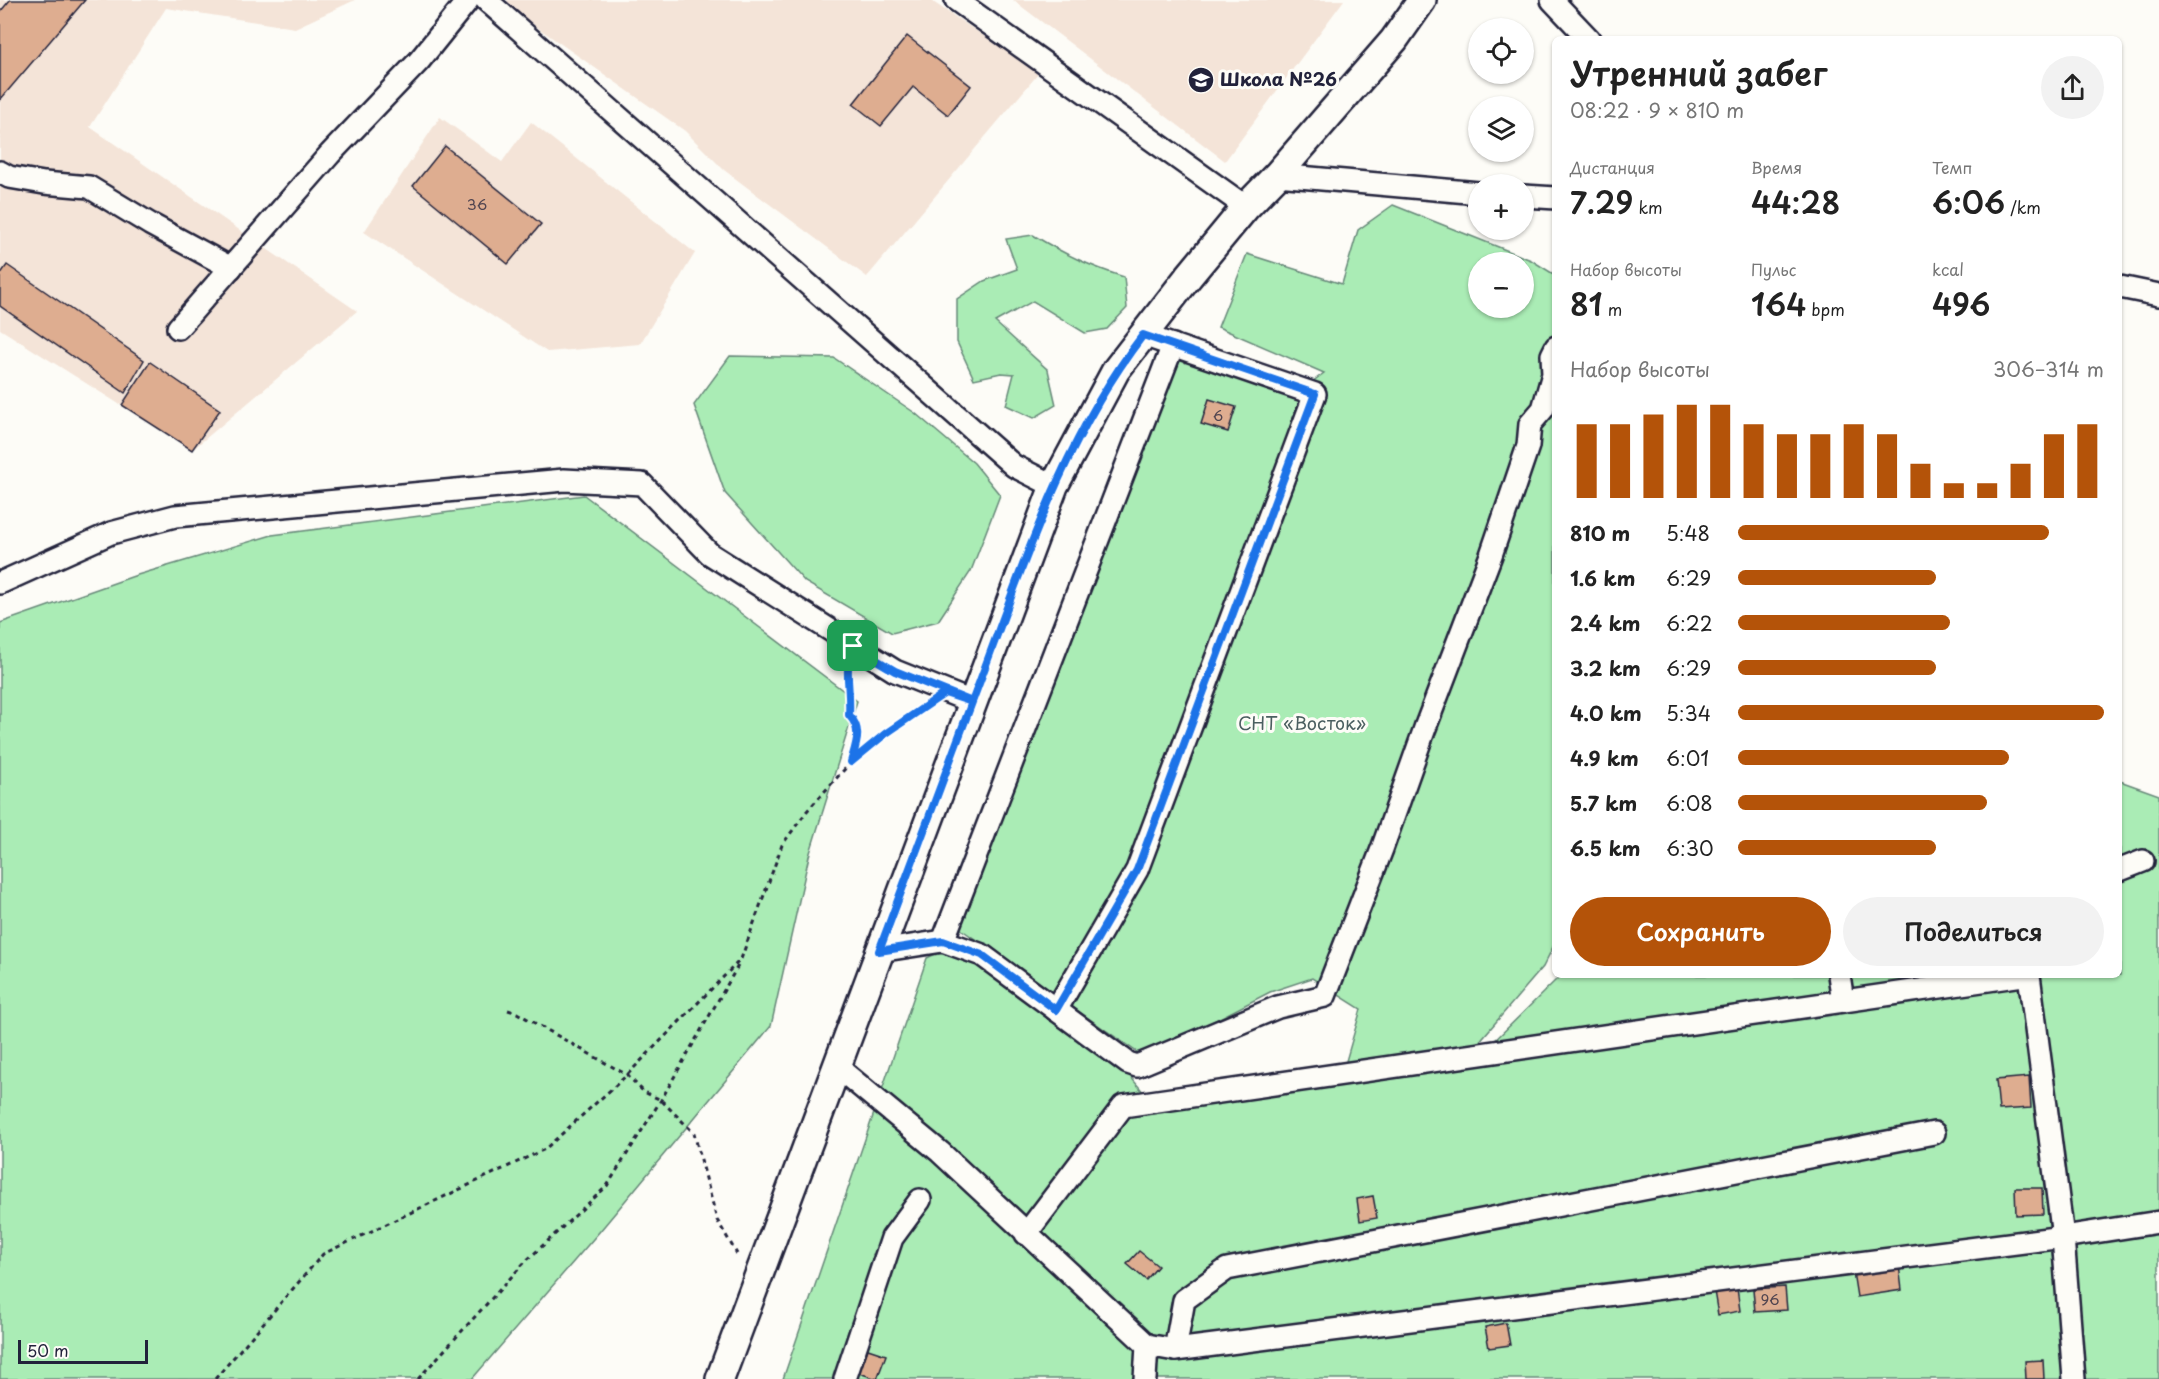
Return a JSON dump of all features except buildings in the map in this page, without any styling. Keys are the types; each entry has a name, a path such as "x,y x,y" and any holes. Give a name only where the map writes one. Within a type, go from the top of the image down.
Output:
{"main road":[{"path":"720,1379 1054,486 1116,370 1246,207 1277,176 1394,40 1422,0"}],"street":[{"path":"178,328 330,154 419,61 468,0"},
{"path":"486,0 1014,466 1054,486"},
{"path":"956,0 1246,207"},
{"path":"1552,0 1586,36"},
{"path":"0,172 9,177 44,183 89,187 150,224 231,268"},
{"path":"1277,176 1468,191"},
{"path":"1534,197 1552,198"},
{"path":"2122,287 2159,295"},
{"path":"1056,1010 1137,870 1315,394 1143,335"},
{"path":"943,941 1173,345"},
{"path":"879,951 943,941 982,955 1128,1063 1137,1066 1278,1007 1325,996 1495,545 1528,446 1530,424 1543,409 1552,378"},
{"path":"0,583 111,533 175,516 564,480 642,484 710,554 895,671 972,702"},
{"path":"2122,869 2143,861"},
{"path":"1839,978 1843,1001"},
{"path":"1026,1234 1123,1106 2002,978"},
{"path":"2029,978 2063,1237 2074,1379"},
{"path":"836,1066 940,1152 1147,1345 1174,1350 2063,1237 2159,1222"},
{"path":"1174,1350 1184,1300 1227,1269 1934,1133"},
{"path":"845,1379 892,1238 920,1200"},
{"path":"1145,1379 1147,1345"}],"path":[{"path":"851,762 858,737 857,724 849,715 851,697 847,661 853,646"},
{"path":"418,1379 525,1262 607,1186 661,1100 741,959 782,844 807,811 851,762 885,734 945,693"},
{"path":"215,1379 323,1254 545,1149 627,1076 741,959"},
{"path":"508,1010 627,1076 644,1092 661,1100 694,1133 717,1220 737,1254"}],"shaded area":[{"path":"0,0 355,0 295,28 166,8 90,127 357,311 192,450 0,329"},
{"path":"508,0 930,0 1039,73 867,277 724,170 685,131 504,4"},
{"name":"Школа №26","path":"1013,0 1344,0 1225,161"},
{"path":"440,117 502,162 531,122 695,253 640,344 547,352 364,232"}],"green space":[{"name":"СНТ «Восток»","path":"1393,205 1468,235 1468,240 1481,240 1511,252 1468,252 1468,318 1534,318 1534,262 1552,273 1552,949 1543,967 1478,1043 1447,1055 1344,1068 1361,1009 1312,978 1270,992 1144,1057 955,925 1134,461 1182,354 1293,396 1324,373 1218,327 1247,254 1342,284 1358,230"},
{"path":"1033,235 1077,259 1124,277 1127,308 1107,329 1085,333 1033,301 995,322 1048,370 1056,405 1034,418 1006,405 1014,374 1001,373 974,379 957,342 957,299 984,281 1017,269 1006,239"},
{"path":"730,356 834,358 915,413 974,463 1000,495 971,571 938,621 892,633 805,582 725,493 694,405"},
{"path":"584,495 857,701 809,856 771,1026 600,1231 472,1379 0,1379 0,623 134,576 272,535"},
{"path":"2122,782 2159,795 2159,1379 783,1379 927,958 952,946 989,960 1129,1075 1160,1112 1469,1066 1558,978 2122,978"}],"place":[{"name":"Школа №26","path":"1201,80"}],"route":[{"path":"853,646 847,661 851,697 849,715 857,724 858,737 851,762 885,734 945,693 972,702 1054,486 1116,370 1143,335 1315,394 1137,870 1056,1010 982,955 943,941 879,951 972,702 895,671 853,646"}]}
